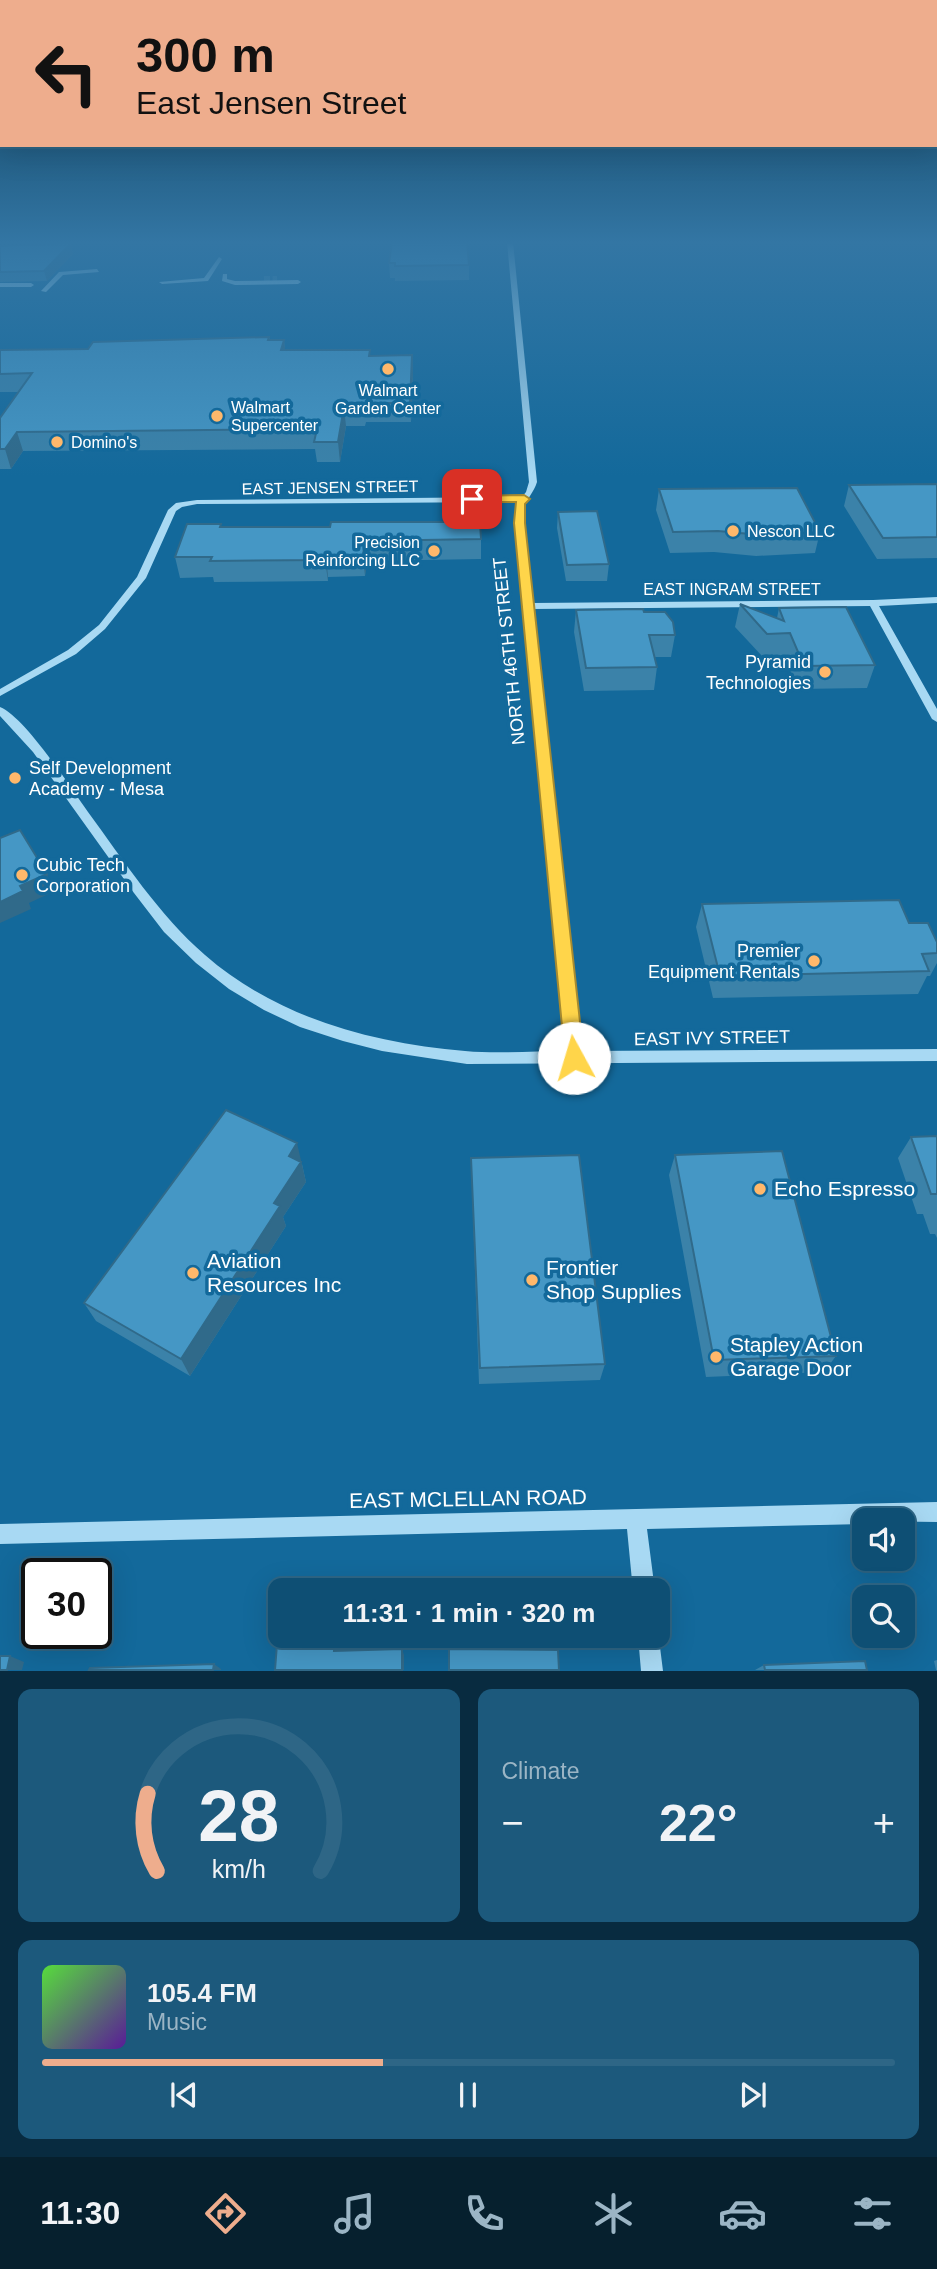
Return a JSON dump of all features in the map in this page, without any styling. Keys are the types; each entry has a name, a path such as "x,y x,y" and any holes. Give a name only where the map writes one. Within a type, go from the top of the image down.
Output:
{"street":[{"name":"NORTH 46TH STREET","path":"517,320 533,482 520,503 519,523 574,1058"},
{"name":"EAST JENSEN STREET","path":"0,694 72,652 102,627 133,592 153,555 172,510 179,505 197,502 524,499"},
{"name":"EAST INGRAM STREET","path":"527,606 937,600"},
{"path":"873,603 933,704 937,719"},
{"name":"EAST IVY STREET","path":"0,710 40,755 169,927 214,971 266,1006 334,1034 395,1049 467,1058 937,1055"},
{"name":"EAST MCLELLAN ROAD","path":"0,1534 937,1512"},
{"path":"636,1520 643,1578"},
{"path":"650,1648 652,1671"}],"building":[{"name":"Walmart Supercenter","path":"269,337 268,340 284,340 281,350 370,350 369,356 412,355 410,403 364,403 364,407 344,407 338,442 314,442 317,429 17,432 5,449 0,449 0,418 32,373 0,374 0,350 88,349 93,342"},
{"path":"937,484 937,537 883,538 849,485"},
{"path":"797,488 820,532 761,535 718,531 673,532 659,489"},
{"path":"597,511 609,564 567,565 558,512"},
{"path":"331,522 480,522 481,539 365,541 363,556 326,556 325,560 210,561 212,557 175,557 187,524 221,524 220,527 330,527"},
{"path":"740,604 784,621 779,608 846,607 875,665 804,666 790,633 767,634"},
{"path":"643,609 644,612 665,612 673,622 675,635 649,635 657,667 586,668 576,610"},
{"path":"20,830 47,874 20,886 23,891 0,902 0,838"},
{"name":"Premier Equipment Rentals","path":"899,900 909,923 928,923 937,942 937,953 922,954 929,971 720,976 702,904"},
{"name":"Aviation Resources Inc","path":"226,1110 297,1143 289,1156 301,1162 274,1203 280,1206 181,1359 84,1303"},
{"path":"937,1136 937,1194 931,1194 911,1137"},
{"path":"782,1151 836,1356 714,1360 675,1155"},
{"name":"Frontier Shop Supplies","path":"579,1155 605,1364 480,1368 471,1158"},
{"path":"277,1648 334,1648 334,1651 402,1649 402,1670 275,1670"},
{"path":"449,1649 558,1650 559,1670 449,1670"},
{"path":"0,1656 10,1656 7,1670 0,1670"},
{"path":"865,1661 867,1670 765,1670 764,1665"},
{"path":"214,1664 213,1670 89,1670 90,1668"}],"place":[{"name":"Walmart Garden Center","path":"388,369"},
{"name":"Walmart Supercenter","path":"217,416"},
{"name":"Domino's","path":"57,442"},
{"name":"Nescon LLC","path":"733,531"},
{"name":"Precision Reinforcing LLC","path":"434,551"},
{"name":"Pyramid Technologies","path":"825,672"},
{"name":"Self Development Academy - Mesa","path":"15,778"},
{"name":"Cubic Tech Corporation","path":"22,875"},
{"name":"Premier Equipment Rentals","path":"814,961"},
{"name":"Echo Espresso","path":"760,1189"},
{"name":"Aviation Resources Inc","path":"193,1273"},
{"name":"Frontier Shop Supplies","path":"532,1280"},
{"name":"Stapley Action Garage Door","path":"716,1357"}],"route":[{"path":"472,499 524,499 520,503 519,523 574,1058"}]}
